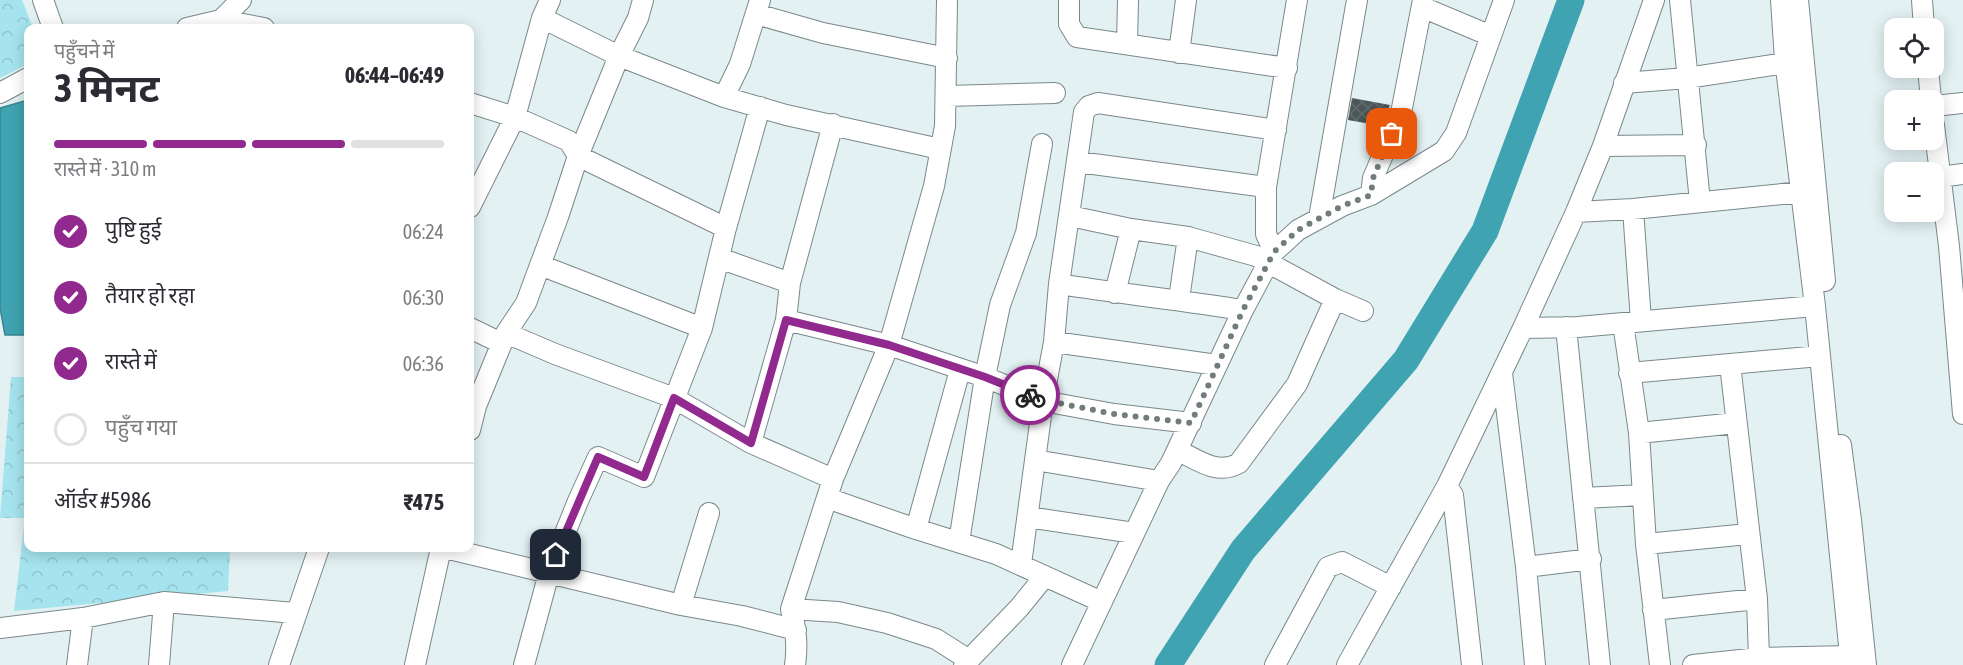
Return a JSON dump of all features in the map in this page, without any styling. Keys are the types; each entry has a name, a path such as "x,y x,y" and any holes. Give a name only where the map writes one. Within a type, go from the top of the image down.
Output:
{"street":[{"path":"44,0 52,24"},
{"path":"221,20 241,0"},
{"path":"474,414 504,338 526,303 578,156 619,56 638,18 643,0"},
{"path":"795,665 796,630 791,609 830,488 889,345 934,186 945,126 948,0"},
{"path":"1069,0 1070,24 1077,37 1287,68"},
{"path":"1127,44 1128,0"},
{"path":"1179,53 1186,0"},
{"path":"1271,257 1266,234 1266,187 1298,0"},
{"path":"1318,218 1357,0"},
{"path":"1072,665 1159,481 1191,423 1243,310 1271,257 1298,230 1342,206 1371,195 1444,151 1456,133 1504,0"},
{"path":"1347,665 1447,486 1523,328 1576,212 1603,146 1653,0"},
{"path":"1680,0 1700,202"},
{"path":"1781,0 1786,63 1856,662"},
{"path":"1797,0 1835,394 1851,520 1856,662"},
{"path":"1922,0 1923,18"},
{"path":"1371,195 1373,178 1401,112 1423,4 1491,36"},
{"path":"724,98 740,64 758,7 823,33 947,58"},
{"path":"474,199 515,117 546,9 619,56 724,98 786,115 940,149"},
{"path":"204,24 221,20 242,24"},
{"path":"1624,83 1687,78 1786,63"},
{"path":"0,93 24,80"},
{"path":"947,96 1055,93"},
{"path":"1021,564 1043,400 1054,342 1059,284 1084,112 1089,106 1098,103 1276,130"},
{"path":"1944,105 1963,103"},
{"path":"474,104 515,117 569,141 578,156 726,228"},
{"path":"524,665 549,573 598,457 644,477 702,328 726,228 760,107"},
{"path":"751,443 786,320 790,283 833,124"},
{"path":"959,542 985,377 1000,305 1026,233 1041,144"},
{"path":"1603,146 1696,145"},
{"path":"1078,162 1266,187"},
{"path":"1944,176 1963,174"},
{"path":"1576,212 1633,209 1802,192"},
{"path":"1944,194 1956,245 1963,414"},
{"path":"1633,209 1629,373 1639,434 1646,544 1660,665"},
{"path":"1070,216 1131,229 1188,237 1256,256 1271,257 1335,299 1362,312"},
{"path":"1115,293 1131,229"},
{"path":"1179,299 1188,237"},
{"path":"719,258 790,283"},
{"path":"540,265 702,328"},
{"path":"1059,284 1115,293 1179,299 1243,310"},
{"path":"1177,450 1218,470 1230,469 1239,463 1297,384 1335,299"},
{"path":"1523,328 1566,327 1815,306"},
{"path":"786,320 889,345 985,377 1043,400 1114,414 1191,423"},
{"path":"1566,327 1600,665"},
{"path":"474,329 555,354 674,398 830,488 916,529 1021,564 1101,602"},
{"path":"1054,342 1217,365"},
{"path":"1629,373 1820,356"},
{"path":"1730,364 1757,599 1759,658"},
{"path":"916,529 960,370"},
{"path":"1502,372 1526,567 1535,665"},
{"path":"1639,434 1736,423"},
{"path":"1035,460 1159,481"},
{"path":"1447,486 1453,495 1472,665"},
{"path":"1583,498 1642,495"},
{"path":"681,605 709,513"},
{"path":"1028,517 1134,533"},
{"path":"1646,544 1748,534"},
{"path":"279,665 318,552"},
{"path":"416,665 442,552"},
{"path":"460,552 796,630"},
{"path":"1526,567 1591,559"},
{"path":"1275,665 1328,567 1342,562 1391,587"},
{"path":"791,609 838,612 887,623 936,639 966,662 1019,608 1045,576"},
{"path":"1653,610 1757,599"},
{"path":"0,628 83,618 164,602 295,613"},
{"path":"159,665 164,602"},
{"path":"77,665 83,618"},
{"path":"1693,665 1759,658 1856,662"}],"green space":[{"path":"0,0 22,0 31,24 24,24 24,66 0,78"},
{"path":"11,377 24,377 24,518 0,518"},
{"path":"24,526 24,552 230,552 228,591 14,611"}],"shaded area":[{"path":"24,101 24,335 5,335 0,308 0,108"}],"building":[{"path":"1352,98 1390,105 1382,126 1348,120"}],"waterway":[{"path":"1168,665 1243,550 1406,360 1485,231 1571,0"}],"way so far":[{"path":"1030,395 1043,400 1114,414 1191,423 1243,310 1274,252 1298,230 1318,218 1371,195 1373,178 1392,134"}],"route":[{"path":"556,555 598,457 644,477 674,398 751,443 786,320 889,345 985,377 1030,395"}]}
